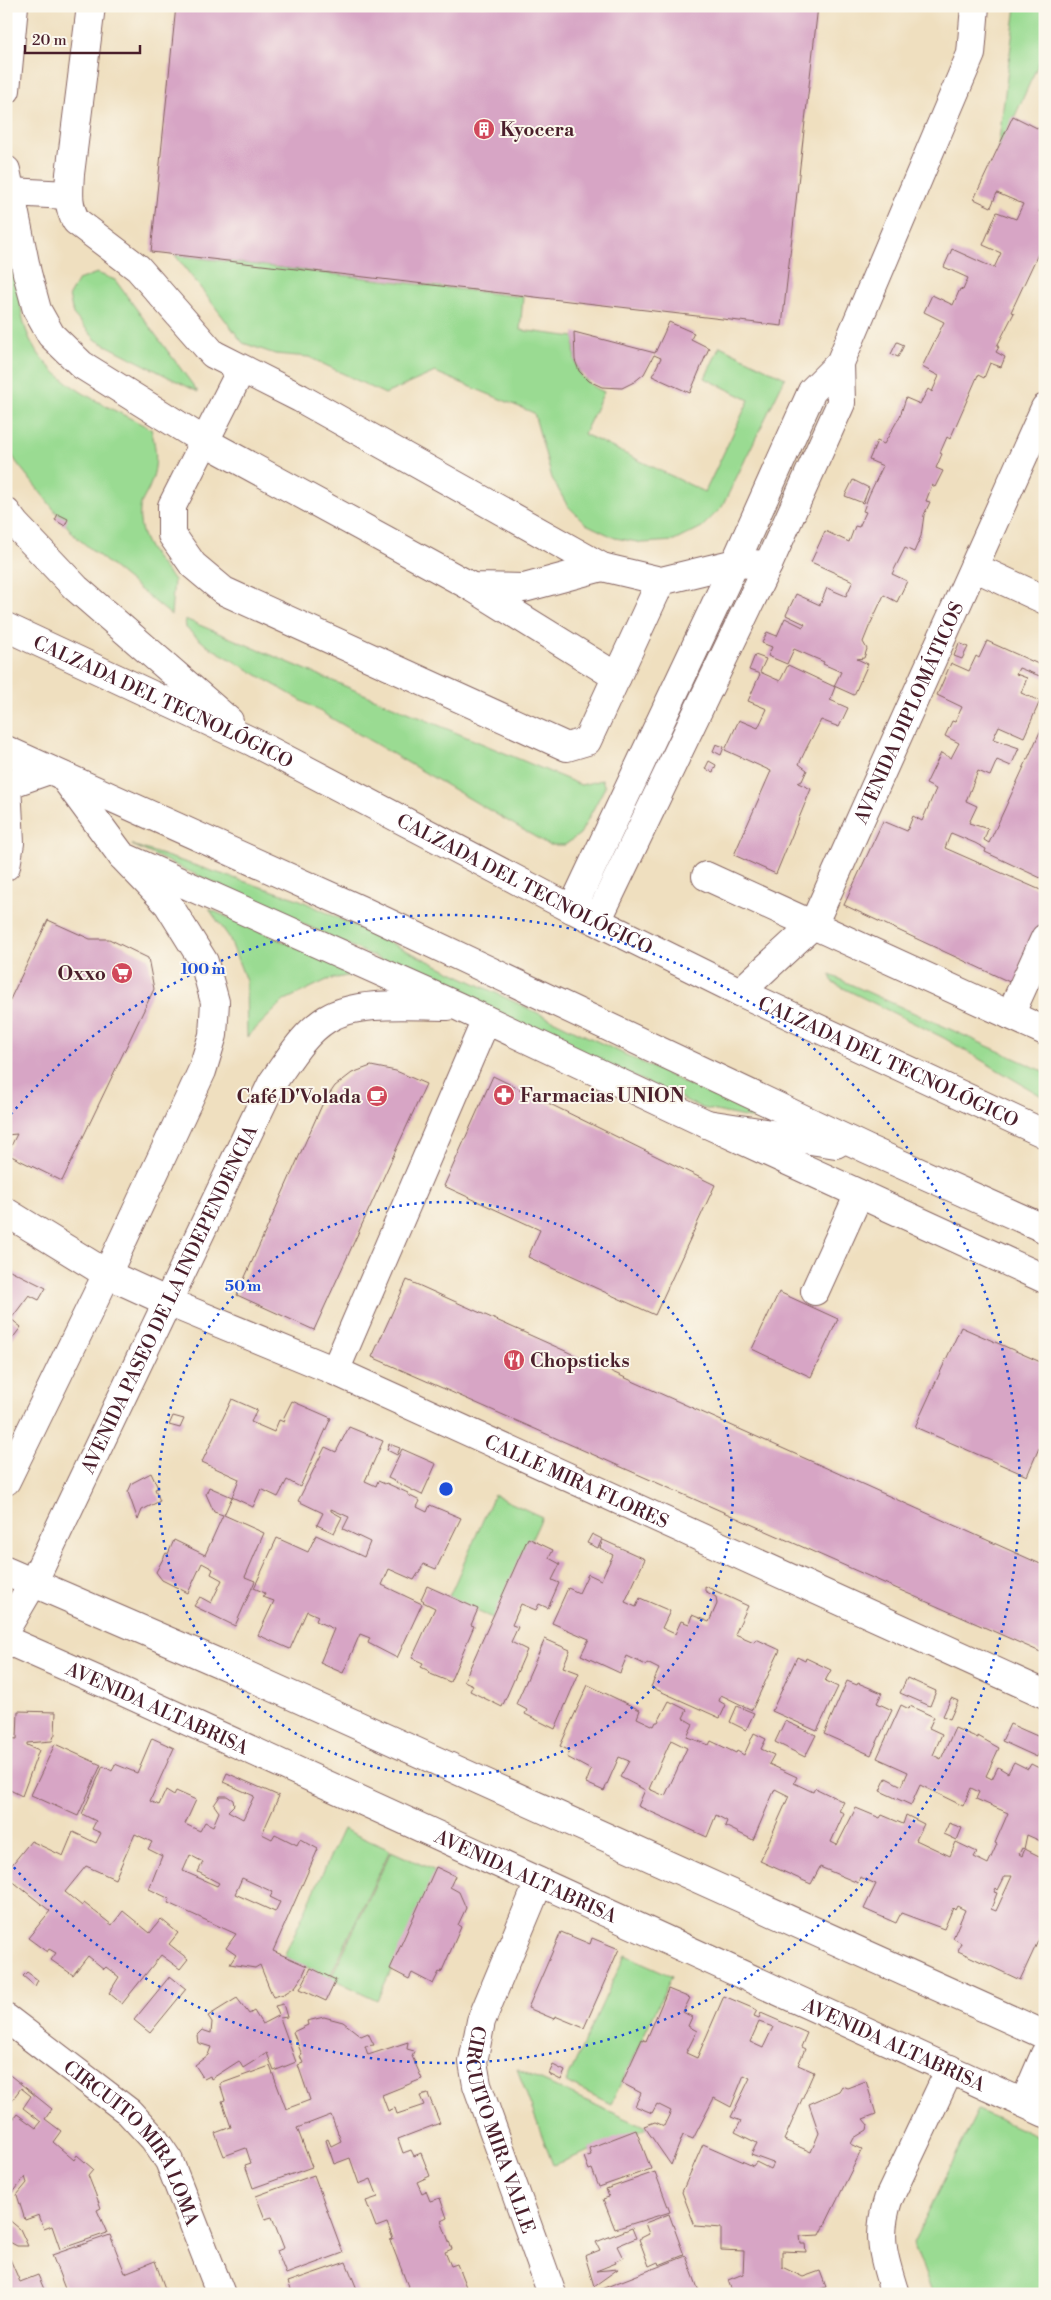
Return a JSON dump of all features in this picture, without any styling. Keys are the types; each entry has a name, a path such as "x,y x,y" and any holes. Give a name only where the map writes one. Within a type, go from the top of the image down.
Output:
{"street":[{"path":"6,90 14,6"},
{"path":"91,6 68,195 71,211 76,221 138,268 213,354 300,398 602,567 661,581 735,563 768,565"},
{"path":"572,909 735,563 812,390 840,364 971,54 975,6"},
{"path":"68,195 8,181 27,273 37,310 51,335 82,365 204,441 472,587 617,677"},
{"path":"597,921 768,565 841,403 840,364"},
{"path":"242,370 172,506 172,535 193,565 224,591 567,747 588,740 661,581"},
{"name":"AVENIDA DIPLOMÁTICOS","path":"740,992 813,925 1045,408"},
{"path":"6,512 15,524 76,588 253,742"},
{"path":"472,587 524,588 602,567"},
{"path":"974,567 1045,600"},
{"name":"CALZADA DEL TECNOLÓGICO","path":"6,627 253,742 572,909 740,992 1045,1134"},
{"path":"6,750 363,911 867,1150 1045,1229"},
{"path":"6,866 10,843 7,785 56,773"},
{"path":"6,1481 107,1274 202,1071 213,1035 215,1002 204,962 183,926 168,904 122,856 56,773"},
{"path":"122,856 457,1006 707,1124 1045,1279"},
{"path":"706,876 1045,1031"},
{"path":"1010,1015 1045,938"},
{"name":"AVENIDA PASEO DE LA INDEPENDENCIA","path":"6,1629 33,1583 272,1083 303,1041 327,1019 354,1008 457,1006"},
{"path":"335,1371 486,1020"},
{"path":"707,1124 867,1150"},
{"path":"815,1291 859,1194"},
{"name":"CALLE MIRA FLORES","path":"6,1212 107,1274 168,1302 335,1371 1045,1694"},
{"path":"6,1571 254,1679 1045,2035"},
{"name":"AVENIDA ALTABRISA","path":"6,1640 124,1692 1034,2108"},
{"name":"CIRCUITO MIRA VALLE","path":"540,1882 481,2021 474,2062 477,2085 552,2294"},
{"name":"CIRCUITO MIRA LOMA","path":"6,2018 129,2112 154,2139 169,2161 221,2294"},
{"path":"1034,2108 1045,2054"},
{"path":"895,2294 883,2253 882,2218 888,2200 950,2069"}],"green space":[{"path":"1016,6 1045,6 1045,49 997,156"},
{"path":"6,203 18,243 21,308 30,340 42,358 57,374 74,387 151,429 155,452 155,466 152,480 140,507 140,520 149,548 174,580 171,615 75,536 17,463 6,446"},
{"path":"175,255 523,297 520,330 575,337 575,356 579,371 588,382 604,392 584,434 705,492 749,400 705,378 720,346 785,378 722,507 702,527 674,541 643,543 615,538 586,524 567,505 552,478 534,413 435,372 385,394 309,357 275,354 243,343"},
{"path":"97,273 115,280 198,392 96,340 73,314 69,295 78,280"},
{"path":"185,619 581,785 602,780 605,787 580,834 565,845 549,845 206,645 186,628"},
{"path":"132,845 298,899 767,1122 702,1108"},
{"path":"209,909 357,974 327,980 285,1000 247,1037 246,981 229,937"},
{"path":"830,975 1045,1072 1045,1098 944,1038 833,983"},
{"path":"494,1495 542,1517 495,1619 448,1599"},
{"path":"343,1829 390,1850 329,1978 284,1956"},
{"path":"391,1851 438,1872 377,2000 331,1978"},
{"path":"625,1955 672,1976 611,2104 566,2082"},
{"path":"517,2069 648,2129 553,2165"},
{"path":"978,2110 1045,2140 1045,2294 933,2294 913,2243"}],"building":[{"name":"Kyocera","path":"176,6 818,6 782,326 151,252"},
{"path":"1013,116 1045,132 1045,199 1039,212 1045,214 1045,239 1011,312 1014,313 997,346 999,347 996,352 1005,357 1001,367 990,363 984,378 978,375 950,439 947,437 940,453 942,454 936,468 943,471 935,487 932,485 926,501 930,502 924,515 921,536 914,552 905,548 892,574 907,581 897,602 884,595 869,627 863,642 867,649 864,658 857,659 868,664 854,695 834,686 841,672 823,664 824,662 794,649 787,664 768,656 772,647 762,643 767,632 777,636 785,618 803,627 805,624 786,615 796,594 820,605 827,588 846,596 853,581 811,562 825,531 849,542 855,526 859,527 866,512 863,511 883,466 869,460 877,441 884,444 900,416 906,398 920,404 928,389 932,392 939,376 922,367 944,322 924,312 932,295 953,305 960,289 963,290 968,278 944,267 952,249 994,268 1001,253 983,245 997,212 1016,219 1023,204 997,193 991,207 974,199"},
{"path":"669,322 694,333 691,339 709,348 690,393 652,376 661,358 654,355 644,374 622,388 602,387 589,381 579,371 575,360 574,332 655,353"},
{"path":"897,342 904,345 898,357 891,354"},
{"path":"853,480 869,488 863,503 845,496"},
{"path":"58,514 68,519 65,526 55,520"},
{"path":"987,641 1045,667 1045,678 1019,668 1016,674 1027,678 1021,693 1040,701 1024,737 999,726 993,739 1019,748 1011,766 997,760 990,776 978,771 966,801 977,806 969,823 988,829 984,840 989,843 1045,721 1045,880 985,852 986,849 975,843 951,833 945,848 1045,892 1045,922 1016,985 844,905 883,821 907,831 913,816 922,821 936,789 926,784 941,753 951,758 959,743 945,736 952,721 955,722 962,707 937,695 951,663 969,671 976,656 979,658"},
{"path":"959,643 968,647 962,659 954,656"},
{"path":"755,655 766,659 760,672 780,681 788,665 835,687 830,700 848,708 839,727 821,720 799,764 807,770 802,781 798,783 811,789 776,874 734,855 771,771 725,750 739,720 758,728 767,709 748,701 760,674 749,670"},
{"path":"716,744 724,747 721,755 713,751"},
{"path":"709,761 716,765 713,772 705,769"},
{"path":"48,920 90,939 109,939 148,958 154,989 62,1181 7,1154 17,1134 6,1135 6,1008"},
{"path":"371,1066 396,1071 426,1084 314,1330 237,1295 322,1105 335,1086 352,1073"},
{"path":"493,1076 715,1185 655,1315 528,1257 540,1230 444,1186"},
{"path":"6,1268 46,1288 39,1300 29,1295 11,1319 21,1327 6,1347"},
{"path":"407,1280 1045,1566 1045,1654 372,1357"},
{"path":"779,1292 838,1319 811,1377 752,1349"},
{"path":"961,1327 1045,1364 1045,1451 1039,1448 1027,1476 915,1427"},
{"path":"232,1399 257,1410 251,1422 274,1432 279,1420 284,1422 285,1420 283,1419 292,1401 331,1418 300,1487 287,1480 278,1497 261,1489 253,1507 232,1497 239,1479 202,1462"},
{"path":"173,1416 184,1419 180,1428 169,1425"},
{"path":"349,1427 383,1441 365,1481 376,1486 378,1481 386,1483 408,1493 408,1495 420,1501 417,1507 427,1512 430,1505 461,1518 436,1569 424,1564 414,1580 389,1569 382,1585 422,1604 397,1658 368,1643 370,1638 360,1634 343,1673 320,1663 334,1629 316,1621 318,1616 307,1611 290,1649 258,1635 274,1601 263,1597 265,1593 254,1588 277,1538 308,1552 316,1535 364,1557 370,1542 343,1529 349,1517 331,1509 331,1511 342,1517 334,1533 317,1525 323,1513 298,1501 325,1447 336,1452"},
{"path":"389,1444 400,1448 397,1455 387,1450"},
{"path":"402,1449 436,1464 422,1495 388,1478"},
{"path":"151,1473 158,1488 155,1489 160,1501 142,1510 138,1520 128,1492 132,1483"},
{"path":"209,1487 232,1497 224,1515 264,1533 245,1577 255,1581 235,1626 194,1606 200,1597 211,1603 222,1580 211,1574 213,1569 202,1563 188,1593 162,1580 156,1572 166,1553 168,1554 174,1540 205,1555 223,1515 214,1512 206,1494"},
{"path":"592,1534 602,1539 598,1548 587,1543"},
{"path":"528,1538 553,1550 549,1558 560,1564 552,1580 559,1583 548,1608 539,1604 536,1610 521,1604 512,1625 518,1627 511,1642 527,1650 502,1707 470,1691 473,1685 464,1681"},
{"path":"603,1540 645,1559 625,1602 636,1607 640,1598 670,1611 662,1628 675,1634 681,1621 689,1624 692,1615 709,1622 717,1604 716,1597 705,1591 705,1586 748,1606 735,1634 754,1642 756,1639 780,1650 752,1710 721,1695 719,1701 726,1705 720,1718 651,1687 659,1669 647,1663 646,1665 627,1656 620,1673 581,1655 589,1639 552,1623 568,1588 579,1593 588,1574 601,1580 613,1555 600,1548"},
{"path":"427,1586 478,1609 471,1625 474,1626 450,1682 428,1673 429,1671 421,1667 423,1663 412,1658 435,1608 421,1599"},
{"path":"545,1639 570,1650 563,1667 579,1673 555,1729 525,1714 527,1710 516,1704"},
{"path":"797,1657 805,1661 806,1658 831,1670 825,1681 838,1687 817,1731 772,1711"},
{"path":"907,1678 936,1691 930,1706 900,1693"},
{"path":"847,1681 857,1685 858,1683 882,1693 877,1703 892,1710 871,1755 824,1734"},
{"path":"588,1685 640,1710 637,1718 654,1726 669,1701 687,1710 683,1718 693,1724 687,1737 709,1745 711,1741 744,1755 754,1733 766,1739 761,1749 774,1755 769,1764 797,1777 794,1783 813,1792 815,1788 844,1802 839,1811 844,1813 831,1842 837,1845 856,1808 880,1818 882,1815 903,1824 906,1815 924,1824 916,1840 950,1856 956,1842 977,1852 974,1857 988,1864 1008,1813 976,1799 979,1792 971,1788 963,1806 920,1785 911,1805 880,1791 886,1778 902,1786 908,1772 877,1758 901,1705 909,1709 910,1706 934,1717 929,1728 942,1734 933,1755 941,1759 955,1728 978,1738 978,1736 999,1748 986,1776 992,1779 998,1767 1008,1773 1014,1762 1028,1769 1031,1764 1045,1771 1045,1843 1027,1835 1024,1849 1022,1848 1019,1854 1022,1856 1025,1849 1045,1859 1045,1926 1020,1980 958,1951 961,1943 953,1938 965,1910 957,1906 955,1910 953,1908 944,1929 901,1913 896,1923 864,1909 876,1884 860,1877 858,1883 820,1867 811,1884 760,1861 789,1796 775,1789 753,1840 725,1826 727,1821 716,1815 707,1837 638,1806 645,1790 620,1777 629,1761 619,1757 604,1791 586,1783 591,1770 567,1757 570,1751 560,1746","holes":["671,1740 687,1748 665,1796 649,1789","1005,1876 1012,1876 996,1911 991,1909 997,1893 994,1892 996,1888 998,1890"]},
{"path":"951,1698 958,1701 950,1719 943,1716"},
{"path":"737,1706 754,1713 746,1730 730,1722"},
{"path":"18,1711 56,1712 55,1734 52,1741 27,1743 27,1745 39,1750 22,1796 6,1788 6,1738 17,1739"},
{"path":"785,1721 816,1735 805,1757 775,1742"},
{"path":"1010,1724 1044,1739 1037,1757 1002,1741"},
{"path":"152,1738 174,1748 150,1801 159,1805 166,1790 174,1795 176,1791 196,1800 185,1824 200,1831 205,1822 213,1826 219,1812 214,1805 220,1796 227,1796 233,1800 234,1805 228,1811 243,1819 254,1796 223,1782 227,1773 279,1796 262,1834 272,1839 275,1834 297,1845 300,1839 318,1849 273,1951 307,1966 295,1987 284,1994 273,1997 260,1965 255,1968 230,1964 236,1955 226,1948 236,1934 168,1903 170,1899 149,1889 162,1856 148,1849 152,1842 135,1834 115,1879 86,1866 65,1892 82,1906 84,1903 112,1925 123,1911 150,1933 161,1919 178,1933 169,1944 188,1959 180,1969 161,1955 122,2004 109,1993 119,1977 106,1967 104,1969 88,1956 73,1975 51,1960 56,1953 49,1949 47,1952 28,1938 50,1911 6,1876 6,1872 31,1841 63,1856 73,1832 96,1843 101,1833 92,1829 96,1821 82,1814 103,1766 112,1771 115,1764 137,1773","holes":["190,1855 203,1862 198,1872 219,1883 217,1886 183,1871","242,1878 273,1892 270,1897 280,1902 275,1912 235,1894"]},
{"path":"55,1744 101,1765 78,1816 31,1795"},
{"path":"949,1823 962,1828 957,1840 944,1834"},
{"path":"436,1867 455,1876 450,1887 459,1892 466,1908 458,1925 461,1927 441,1973 439,1972 433,1984 412,1973 409,1979 390,1969"},
{"path":"561,1932 590,1944 592,1938 619,1949 584,2028 555,2016 554,2019 528,2008"},
{"path":"311,1968 336,1980 326,2001 300,1989"},
{"path":"27,1972 38,1980 35,1986 23,1976"},
{"path":"170,1976 186,1989 150,2033 134,2020"},
{"path":"668,1989 690,1998 683,2012 692,2017 688,2026 697,2031 686,2053 697,2058 724,1996 757,2010 754,2016 759,2018 761,2013 807,2033 801,2047 805,2049 798,2065 814,2072 784,2140 811,2152 819,2133 809,2104 839,2091 842,2086 847,2088 866,2081 876,2114 863,2119 868,2125 867,2130 854,2138 851,2144 862,2149 820,2235 800,2236 801,2244 805,2244 806,2252 782,2251 782,2267 803,2277 820,2271 826,2287 815,2291 816,2294 733,2294 728,2280 743,2274 744,2251 721,2250 721,2228 695,2226 682,2192 703,2144 753,2166 756,2162 770,2169 773,2163 751,2155 757,2143 735,2132 741,2121 731,2117 750,2078 744,2075 731,2107 714,2098 693,2139 683,2135 671,2165 644,2126 655,2122 664,2126 671,2111 657,2104 652,2113 635,2106 641,2093 622,2083 642,2039 646,2041","holes":["759,2022 773,2027 763,2048 750,2042"]},
{"path":"237,1998 249,2014 254,2011 262,2024 279,2015 275,2006 283,2004 287,2017 280,2018 296,2062 274,2071 267,2053 243,2068 239,2061 211,2079 210,2076 204,2079 195,2065 208,2055 211,2047 198,2043 197,2035 202,2030 211,2033 212,2022 208,2016"},
{"path":"324,2017 343,2022 361,2036 368,2033 374,2045 365,2046 368,2055 408,2042 407,2049 414,2051 412,2056 422,2079 382,2095 388,2111 395,2108 397,2114 424,2105 420,2096 428,2094 440,2123 398,2139 403,2153 411,2150 414,2156 421,2153 430,2176 417,2182 422,2193 426,2191 430,2201 440,2198 447,2218 441,2221 452,2249 445,2252 451,2266 457,2264 468,2292 463,2294 411,2294 390,2240 393,2239 387,2223 376,2227 366,2201 378,2197 371,2179 359,2184 350,2158 334,2164 326,2140 328,2139 331,2146 341,2141 331,2115 297,2128 312,2167 253,2188 245,2165 251,2163 246,2148 224,2156 215,2133 231,2127 222,2101 225,2100 220,2084 270,2066 286,2109 310,2100 298,2065 303,2063 300,2056 302,2055 293,2032 308,2025 307,2021"},
{"path":"553,2065 565,2071 561,2080 549,2074"},
{"path":"6,2072 52,2109 45,2119 61,2131 53,2142 74,2160 77,2155 93,2169 88,2175 101,2208 97,2210 107,2233 60,2249 52,2226 44,2229 39,2215 25,2220 17,2195 27,2183 25,2177 6,2202 6,2129 17,2114 36,2128 41,2122 23,2108 31,2096 21,2088 6,2108"},
{"path":"636,2130 651,2169 599,2187 592,2169 589,2170 584,2157 591,2155 589,2148"},
{"path":"655,2172 670,2212 615,2229 603,2199 609,2197 606,2189"},
{"path":"314,2175 343,2253 286,2274 277,2251 284,2248 272,2217 265,2219 256,2196"},
{"path":"669,2214 684,2255 659,2265 658,2262 649,2266 639,2239 649,2234 645,2223"},
{"path":"8,2219 20,2229 28,2246 17,2246 6,2240"},
{"path":"632,2228 636,2238 617,2246 623,2258 596,2271 618,2269 594,2286 585,2256 600,2250 596,2242"},
{"path":"110,2235 125,2273 155,2261 167,2294 67,2294 52,2255"},
{"path":"6,2256 10,2259 20,2282 38,2275 46,2294 6,2294"},
{"path":"686,2256 700,2294 597,2294 596,2291"},
{"path":"346,2262 359,2294 293,2294 288,2282"}],"place":[{"name":"Kyocera","path":"484,129"},
{"name":"Oxxo","path":"122,973"},
{"name":"Farmacias UNION","path":"504,1095"},
{"name":"Café D'Volada","path":"377,1096"},
{"name":"Chopsticks","path":"514,1360"}]}
